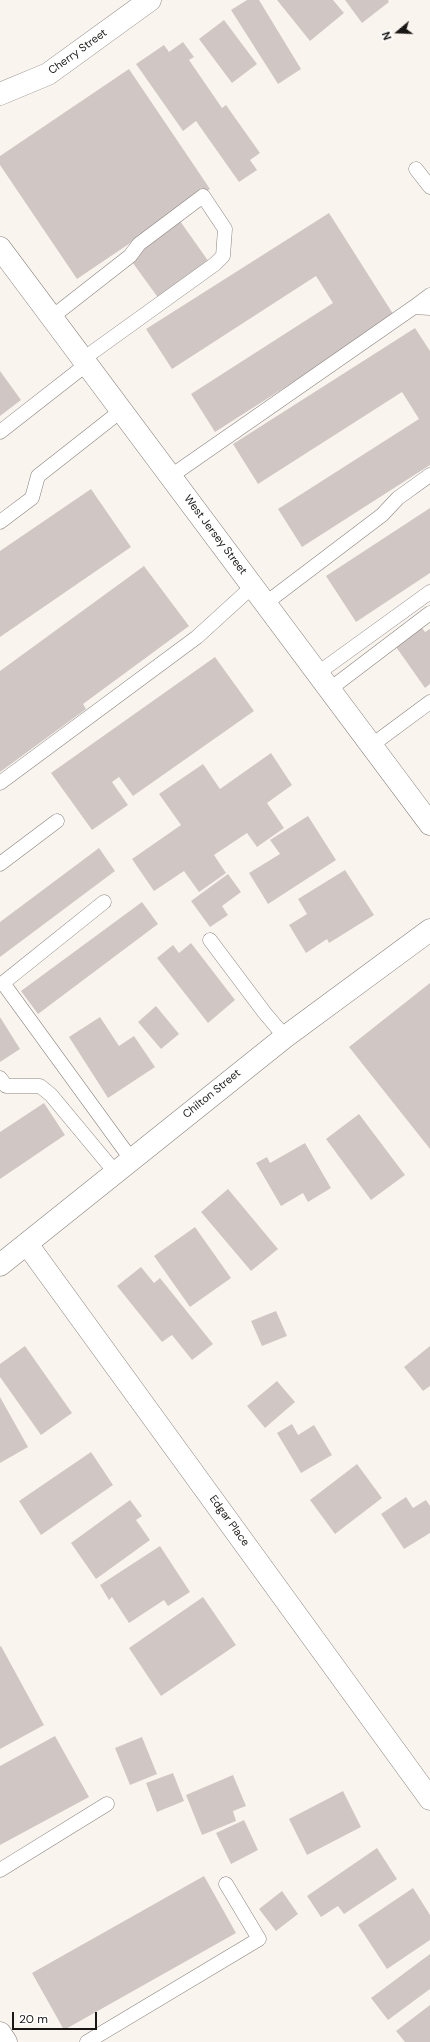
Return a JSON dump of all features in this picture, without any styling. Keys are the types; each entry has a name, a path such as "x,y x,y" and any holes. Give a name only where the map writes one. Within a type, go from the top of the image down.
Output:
{"street":[{"name":"Cherry Street","path":"0,94 48,74 150,0"},
{"name":"West Jersey Street","path":"2,255 52,317 122,410 430,824"},
{"name":"Chilton Street","path":"0,1265 284,1037 430,930"},
{"name":"Edgar Place","path":"27,1244 430,1799"},
{"path":"0,2033 6,2042"}],"lane":[{"path":"416,169 430,187"},
{"path":"0,432 85,361 215,264 223,256 225,229 203,196 139,244 130,256 52,317"},
{"path":"171,476 430,295"},
{"path":"414,307 430,308"},
{"path":"0,522 32,498 38,476 122,410"},
{"path":"266,603 382,515 398,498 430,475"},
{"path":"0,783 197,637 253,586"},
{"path":"324,681 430,592"},
{"path":"324,681 430,613"},
{"path":"372,745 430,702"},
{"path":"0,864 57,821"},
{"path":"104,902 1,981 123,1166"},
{"path":"210,940 284,1037"},
{"path":"0,1078 6,1086 40,1086 123,1166"},
{"path":"0,1870 107,1804"},
{"path":"87,2042 259,1939 226,1884"}],"building":[{"path":"247,0 259,0 301,69 278,84 231,10"},
{"path":"277,0 333,0 344,13 310,41"},
{"path":"345,0 388,0 389,2 362,23"},
{"path":"224,20 257,64 232,83 199,39"},
{"path":"183,42 194,57 189,60 222,108 226,105 260,153 250,160 257,170 239,182 196,121 183,131 136,64 164,45 169,52"},
{"path":"129,69 210,189 77,279 0,165 0,156"},
{"path":"329,213 395,317 215,432 191,394 333,303 316,276 172,369 146,329"},
{"path":"180,221 209,262 159,299 130,259"},
{"path":"415,328 430,351 430,465 302,547 278,509 419,419 402,392 258,484 233,444"},
{"path":"0,371 21,400 0,416"},
{"path":"91,489 131,547 0,637 0,551"},
{"path":"430,508 430,573 356,622 326,576"},
{"path":"144,566 189,626 83,704 86,709 0,772 0,671"},
{"path":"420,625 425,632 430,629 430,684 425,688 394,644"},
{"path":"215,657 254,711 133,796 119,777 112,782 128,805 92,830 51,773"},
{"path":"271,753 292,785 267,803 284,828 257,847 247,833 214,855 226,873 199,892 184,871 154,891 132,859 181,825 159,794 203,764 220,789"},
{"path":"308,816 336,860 268,904 249,873 280,854 270,840"},
{"path":"99,848 115,871 0,957 0,922"},
{"path":"345,870 374,915 329,943 327,939 306,953 289,925 307,914 298,899"},
{"path":"228,874 241,892 222,906 228,915 210,927 191,901"},
{"path":"142,902 158,924 38,1014 21,991"},
{"path":"191,943 235,1000 208,1023 157,958 173,945 179,953"},
{"path":"430,983 430,1149 349,1047"},
{"path":"156,1006 179,1034 161,1049 138,1022"},
{"path":"0,1017 20,1049 0,1062"},
{"path":"100,1017 119,1046 134,1036 155,1067 108,1098 69,1037"},
{"path":"44,1103 65,1135 0,1179 0,1132"},
{"path":"359,1114 405,1175 371,1200 326,1139"},
{"path":"305,1143 331,1188 308,1202 303,1193 281,1206 256,1163 267,1157 270,1163"},
{"path":"228,1189 278,1249 251,1271 201,1212"},
{"path":"195,1227 231,1278 190,1307 154,1256"},
{"path":"141,1267 154,1283 160,1278 213,1344 192,1360 172,1335 162,1342 117,1286"},
{"path":"276,1311 287,1336 262,1346 251,1321"},
{"path":"25,1346 72,1413 41,1435 0,1377 0,1364"},
{"path":"430,1346 430,1386 423,1391 404,1367"},
{"path":"277,1381 295,1402 265,1428 247,1406"},
{"path":"0,1397 28,1447 0,1463"},
{"path":"292,1424 298,1435 314,1425 332,1455 301,1473 277,1433"},
{"path":"91,1452 113,1485 41,1535 19,1501"},
{"path":"357,1464 382,1498 335,1534 310,1500"},
{"path":"406,1497 413,1508 426,1500 430,1506 430,1533 404,1549 381,1514"},
{"path":"130,1500 142,1516 136,1520 150,1540 96,1579 71,1543"},
{"path":"160,1546 190,1592 168,1606 164,1600 129,1623 112,1597 109,1600 100,1585"},
{"path":"203,1597 236,1645 161,1696 129,1648"},
{"path":"1,1646 44,1725 0,1749 0,1647"},
{"path":"55,1736 89,1797 0,1845 0,1766"},
{"path":"142,1737 157,1774 130,1785 115,1748"},
{"path":"173,1773 184,1801 157,1812 146,1783"},
{"path":"233,1775 246,1806 233,1811 236,1821 202,1835 186,1795"},
{"path":"343,1791 361,1827 307,1855 289,1819"},
{"path":"244,1820 258,1850 231,1864 216,1833"},
{"path":"377,1848 397,1879 344,1914 338,1906 321,1917 307,1896"},
{"path":"204,1876 236,1933 64,2030 32,1973"},
{"path":"413,1888 430,1915 430,1940 387,1969 358,1925"},
{"path":"282,1891 298,1914 276,1931 259,1909"},
{"path":"430,1954 430,1989 388,2020 371,1998"},
{"path":"430,2005 430,2042 405,2042 396,2031"}]}
